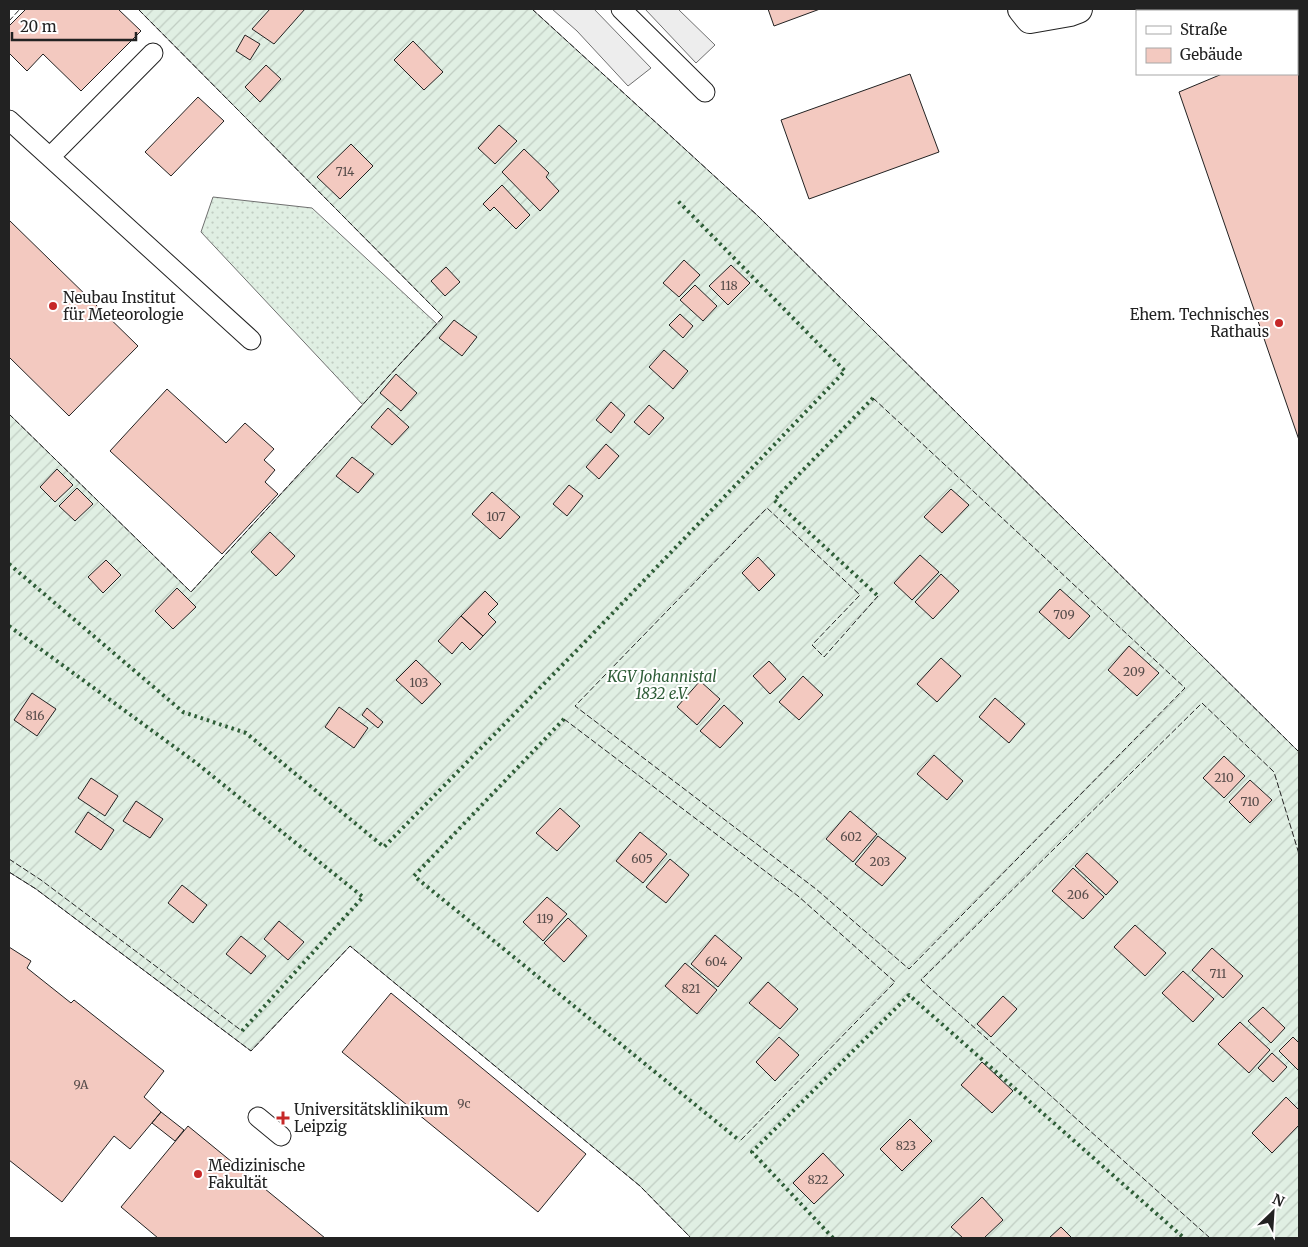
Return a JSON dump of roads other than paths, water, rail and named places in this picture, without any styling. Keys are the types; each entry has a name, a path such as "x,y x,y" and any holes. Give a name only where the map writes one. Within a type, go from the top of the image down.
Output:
{"street":[{"path":"1026,14 1070,12 1078,9"}],"lane":[{"path":"621,9 705,92"},
{"path":"50,157 153,53"},
{"path":"9,120 250,340"},
{"path":"258,1117 281,1136"}],"place":[{"name":"Neubau Institut für Meteorologie","path":"53,306"},
{"name":"Ehem. Technisches Rathaus","path":"1279,323"},
{"name":"Universitätsklinikum Leipzig","path":"283,1118"},
{"name":"Medizinische Fakultät","path":"198,1174"}],"park label":[{"name":"KGV Johannistal 1832 e.V.","path":"662,684"}]}
